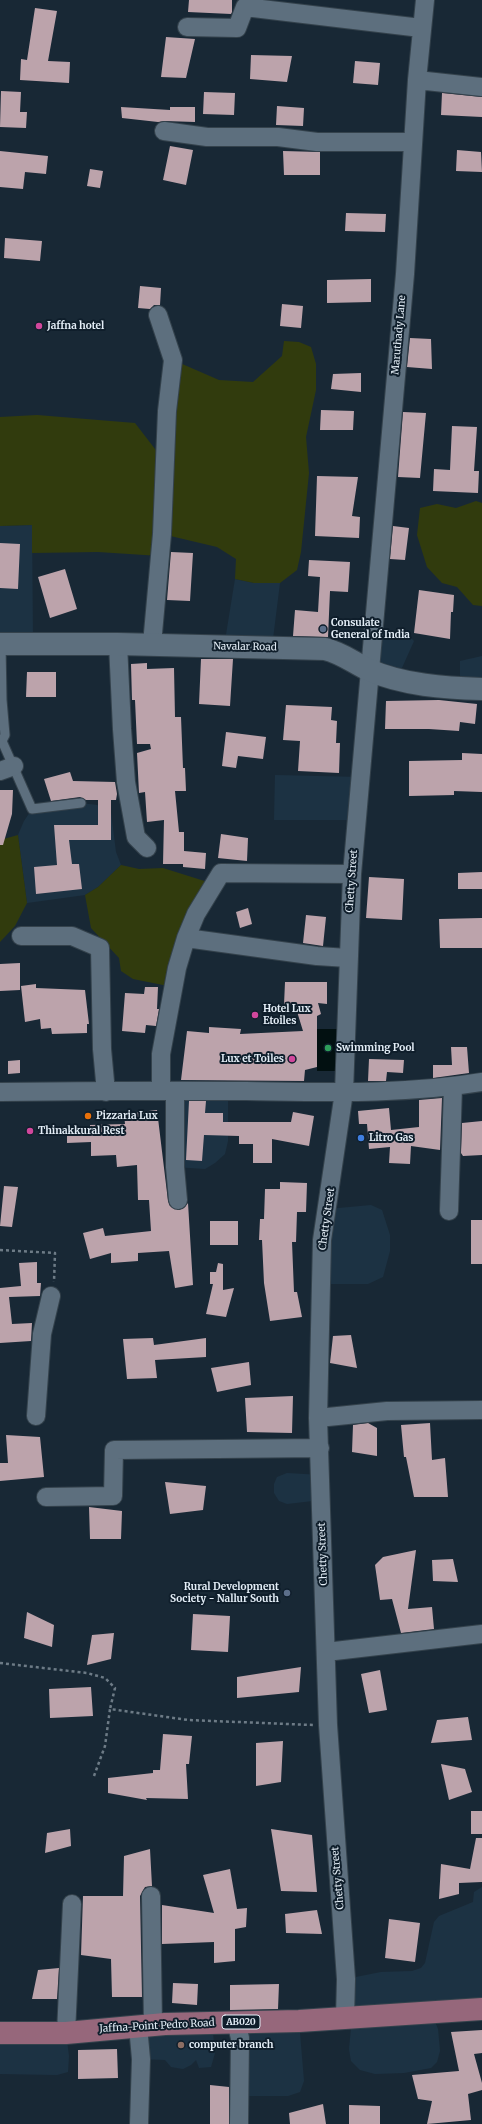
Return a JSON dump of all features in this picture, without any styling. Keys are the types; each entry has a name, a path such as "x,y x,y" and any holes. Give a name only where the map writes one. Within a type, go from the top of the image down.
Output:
{"main road":[{"name":"Jaffna-Point Pedro Road","path":"0,2033 66,2033 146,2025 299,2021 482,2009"}],"street":[{"name":"Maruthady Lane","path":"370,670 405,274 417,80 425,0"},
{"path":"187,27 237,28 245,7 421,28"},
{"path":"417,80 482,87"},
{"path":"164,131 207,137 278,137 317,142 413,142"},
{"path":"152,644 162,534 167,411 173,360 158,315"},
{"name":"Navalar Road","path":"1,644 152,644 325,649 338,652 370,670 397,679 435,685 482,689"},
{"path":"118,644 126,782 136,837 147,848"},
{"name":"Chetty Street","path":"345,2018 346,1979 328,1725 318,1418 322,1240 344,1092 352,874 370,670"},
{"path":"178,1200 168,1091 161,1054 177,968 186,938 209,890 221,873 352,874"},
{"path":"21,936 72,936 100,948 102,1049 106,1092"},
{"path":"186,938 317,956 348,958"},
{"path":"0,1092 344,1092 453,1087 482,1082"},
{"path":"449,1211 453,1087"},
{"path":"36,1416 42,1334 51,1296"},
{"path":"318,1418 387,1411 482,1410"},
{"path":"46,1497 113,1496 114,1450 320,1448"},
{"path":"326,1652 482,1634"},
{"path":"139,2124 141,2059 146,2025 151,1896"},
{"path":"66,2033 72,1904"},
{"path":"236,2022 240,2038 239,2124"}],"lane":[{"path":"1,644 2,700 5,735 2,741 7,768 32,809 81,803"}],"path":[{"path":"0,1250 55,1253 51,1296"},
{"path":"0,1663 87,1673 105,1678 115,1688 110,1709 105,1746 94,1776"},
{"path":"110,1709 188,1720 328,1725"}],"shaded area":[{"path":"32,525 33,644 0,644 0,526"},
{"path":"235,579 254,583 280,583 272,647 224,647"},
{"path":"372,629 393,630 406,633 414,641 397,679 370,670"},
{"path":"482,656 482,689 460,688 460,661"},
{"path":"275,775 360,777 356,820 274,820"},
{"path":"81,803 97,805 111,812 116,852 121,865 98,887 85,895 27,903 18,835 24,821 32,809"},
{"name":"Swimming Pool","path":"317,1029 339,1029 340,1071 317,1071"},
{"path":"175,1091 228,1091 228,1141 225,1154 205,1169 175,1167"},
{"path":"371,1205 382,1210 390,1235 390,1251 383,1277 368,1284 321,1284 328,1209"},
{"path":"287,1473 321,1475 321,1500 287,1504 279,1501 274,1493 274,1484 277,1477"},
{"path":"482,1887 482,2009 431,2012 438,2029 440,2051 437,2062 431,2068 404,2073 375,2074 360,2070 351,2061 349,2049 352,2018 346,1979 381,1972 412,1971 421,1968 425,1963 434,1922 439,1916 473,1902 474,1892"},
{"path":"299,2021 304,2081 300,2092 288,2096 239,2096 236,2022"},
{"path":"212,2023 215,2053 211,2067 199,2068 196,2060 191,2065 183,2069 171,2067 165,2060 141,2059 138,2026"},
{"path":"0,2033 66,2033 69,2056 68,2072 57,2075 0,2074"}],"green space":[{"path":"284,341 299,342 311,347 316,364 316,390 306,437 309,473 301,552 297,570 280,583 254,583 235,579 236,559 217,547 162,534 160,556 98,552 32,553 32,525 0,526 0,417 37,415 135,423 165,462 173,360 219,380 253,382 282,356"},
{"path":"476,501 482,503 482,606 473,605 457,587 442,583 427,567 417,535 420,508 437,504 456,508"},
{"path":"18,835 27,903 15,926 0,942 0,840"},
{"path":"121,865 139,869 163,868 214,884 173,987 133,979 121,971 119,958 91,928 85,895 98,887"}],"building":[{"path":"189,0 232,0 232,12 231,14 188,12"},
{"path":"35,8 57,11 48,61 70,62 69,83 20,80 21,59 27,60"},
{"path":"166,37 195,39 186,78 161,77"},
{"path":"251,55 292,56 287,82 250,79"},
{"path":"355,61 380,63 378,85 353,83"},
{"path":"1,91 21,92 20,112 27,112 26,128 0,127"},
{"path":"204,92 235,93 234,115 203,114"},
{"path":"442,93 482,97 482,117 441,115"},
{"path":"277,106 304,108 303,126 276,125"},
{"path":"121,107 170,110 170,107 195,107 195,122 158,122 122,118"},
{"path":"170,146 193,150 186,185 163,180"},
{"path":"457,150 481,152 482,172 456,171"},
{"path":"0,151 48,156 46,174 25,172 23,189 0,187"},
{"path":"283,151 320,152 320,175 284,175"},
{"path":"90,169 103,171 100,188 87,186"},
{"path":"346,213 386,214 385,232 345,231"},
{"path":"5,238 42,241 40,261 4,258"},
{"path":"371,279 371,302 327,303 327,280"},
{"path":"140,286 161,288 160,305 154,305 150,309 138,308"},
{"path":"282,304 303,306 301,328 280,326"},
{"path":"410,338 431,339 432,369 407,367"},
{"path":"361,373 361,392 331,389 333,374"},
{"path":"321,410 354,411 353,430 320,430"},
{"path":"403,412 426,413 420,478 398,477"},
{"path":"452,426 477,427 474,471 479,471 478,493 433,491 434,469 450,470"},
{"path":"317,476 358,477 352,516 360,517 359,538 315,536"},
{"path":"393,526 409,528 405,560 390,559"},
{"path":"0,543 20,544 18,589 0,588"},
{"path":"171,552 193,553 190,601 167,600"},
{"path":"309,560 350,562 348,592 330,591 328,637 293,636 295,610 318,612 320,577 308,576"},
{"path":"65,569 77,609 50,618 38,577"},
{"path":"419,590 454,595 453,612 451,612 450,639 414,633"},
{"path":"201,659 233,659 230,706 199,704"},
{"path":"147,663 147,669 174,668 175,717 181,717 183,768 185,768 186,791 175,791 179,832 184,832 184,851 206,853 205,869 183,867 183,864 163,864 164,820 147,822 145,792 139,793 137,753 151,749 150,744 137,744 135,700 132,700 131,664"},
{"path":"27,672 56,672 56,697 26,697"},
{"path":"439,700 477,704 475,724 460,722 459,731 385,729 386,701"},
{"path":"286,705 332,707 331,720 337,721 336,743 340,743 339,773 298,771 300,741 283,740"},
{"path":"226,732 266,737 263,759 238,756 236,768 222,766"},
{"path":"462,753 482,754 482,792 454,791 454,795 409,796 409,761 462,760"},
{"path":"70,772 73,781 115,782 117,794 116,800 111,800 111,840 69,840 72,864 79,864 82,889 36,894 34,867 57,865 54,825 98,825 98,800 86,800 80,797 51,801 44,779"},
{"path":"0,790 13,790 12,814 3,845 0,845"},
{"path":"221,834 248,838 247,861 218,858"},
{"path":"482,872 482,889 458,889 458,873"},
{"path":"369,877 404,879 402,920 366,918"},
{"path":"248,908 252,924 240,928 236,912"},
{"path":"306,915 326,917 323,946 303,943"},
{"path":"482,918 482,948 440,948 439,919"},
{"path":"20,963 20,990 0,991 0,964"},
{"path":"285,982 327,982 327,1004 318,1003 321,1014 317,1016 317,1067 305,1070 304,1081 181,1080 187,1031 209,1033 209,1027 241,1029 240,1034 303,1031 295,1005 284,1005"},
{"path":"36,984 36,988 85,990 89,1024 87,1024 87,1033 52,1034 51,1028 41,1029 40,1019 25,1022 21,986"},
{"path":"145,987 158,987 157,1009 159,1009 156,1026 146,1025 145,1033 122,1031 125,993 144,994"},
{"path":"451,1047 467,1047 469,1073 433,1078 433,1065 452,1065"},
{"path":"369,1059 404,1060 403,1073 387,1072 386,1081 368,1081"},
{"path":"20,1060 20,1073 8,1074 8,1061"},
{"path":"442,1098 440,1150 411,1146 410,1164 389,1163 390,1147 369,1149 367,1124 359,1124 358,1111 389,1108 391,1130 419,1127 419,1100"},
{"path":"189,1101 206,1101 205,1113 223,1113 223,1122 291,1122 293,1112 314,1116 309,1146 272,1139 272,1163 253,1163 253,1144 239,1144 239,1136 204,1135 202,1161 186,1160"},
{"path":"157,1110 168,1201 170,1206 179,1210 184,1208 188,1203 193,1285 175,1288 169,1251 138,1253 138,1261 111,1263 111,1253 90,1259 83,1233 103,1228 105,1236 151,1231 149,1200 138,1200 137,1165 117,1167 116,1155 91,1156 91,1142 67,1143 67,1131 90,1131 90,1125 125,1124 124,1114"},
{"path":"482,1121 482,1155 463,1156 461,1153 462,1123"},
{"path":"280,1182 307,1183 306,1212 297,1212 296,1242 292,1242 294,1292 297,1292 302,1317 270,1321 264,1283 262,1240 259,1240 260,1219 264,1219 265,1189 280,1189"},
{"path":"4,1186 18,1187 12,1227 0,1226"},
{"path":"471,1220 482,1220 482,1264 471,1264"},
{"path":"210,1221 238,1221 238,1245 210,1245"},
{"path":"37,1262 37,1283 41,1283 40,1296 9,1297 12,1324 32,1323 31,1341 0,1343 0,1288 21,1286 19,1263"},
{"path":"218,1263 223,1264 223,1290 234,1288 226,1317 206,1314 213,1284 210,1284 210,1272 216,1272"},
{"path":"351,1335 357,1368 330,1363 333,1336"},
{"path":"153,1338 154,1345 206,1338 206,1357 155,1360 157,1378 127,1379 123,1339"},
{"path":"249,1362 251,1385 217,1392 211,1368"},
{"path":"293,1396 292,1433 247,1432 245,1398"},
{"path":"368,1423 377,1428 377,1456 352,1452 353,1425"},
{"path":"430,1423 432,1460 445,1458 448,1497 414,1497 406,1457 404,1457 401,1425"},
{"path":"6,1435 40,1437 44,1477 0,1481 0,1463 8,1463"},
{"path":"165,1482 206,1486 203,1510 170,1514"},
{"path":"89,1507 122,1511 121,1539 90,1539"},
{"path":"416,1550 408,1609 432,1607 434,1629 401,1633 392,1599 380,1600 375,1565 383,1557"},
{"path":"453,1559 458,1582 433,1581 432,1560"},
{"path":"27,1612 54,1625 52,1647 24,1638"},
{"path":"193,1614 230,1616 228,1652 191,1650"},
{"path":"114,1633 111,1659 87,1665 92,1635"},
{"path":"301,1667 299,1692 237,1698 237,1677"},
{"path":"380,1670 387,1710 369,1713 361,1674"},
{"path":"91,1687 93,1716 50,1718 49,1689"},
{"path":"468,1717 472,1740 431,1743 437,1720"},
{"path":"163,1734 192,1736 189,1764 186,1764 188,1799 146,1798 147,1800 108,1793 108,1778 153,1773 153,1770 160,1770"},
{"path":"283,1741 281,1782 256,1786 256,1743"},
{"path":"441,1764 465,1769 472,1792 449,1800"},
{"path":"471,1811 482,1811 482,1834 471,1834"},
{"path":"70,1829 71,1846 45,1853 47,1833"},
{"path":"271,1829 312,1835 317,1892 281,1891"},
{"path":"476,1838 482,1838 482,1882 459,1883 459,1894 439,1899 441,1864 470,1869"},
{"path":"150,1849 152,1886 145,1887 140,1896 142,1997 112,1997 111,1959 81,1955 83,1896 123,1896 124,1856"},
{"path":"230,1869 237,1909 247,1908 246,1927 235,1929 235,1961 214,1963 214,1942 162,1944 162,1905 214,1913 203,1875"},
{"path":"317,1910 322,1934 286,1933 285,1914"},
{"path":"389,1919 420,1923 415,1962 385,1958"},
{"path":"59,1968 57,1999 32,1999 38,1970"},
{"path":"173,1983 198,1984 197,2005 172,2003"},
{"path":"279,1984 278,2009 230,2010 230,1985"},
{"path":"482,2030 482,2053 474,2054 482,2083 482,2090 468,2094 471,2120 427,2124 432,2101 418,2099 412,2075 459,2071 451,2032"},
{"path":"117,2049 118,2078 78,2079 78,2050"},
{"path":"210,2085 229,2087 229,2124 210,2124"},
{"path":"323,2104 326,2124 290,2124 289,2113"},
{"path":"349,2105 380,2106 380,2124 349,2124"}],"place":[{"name":"Jaffna hotel","path":"39,326"},
{"name":"Consulate General of India","path":"323,629"},
{"name":"Hotel Lux Etoiles","path":"255,1015"},
{"name":"Swimming Pool","path":"328,1048"},
{"name":"Lux et Toiles","path":"292,1059"},
{"name":"Pizzaria Lux","path":"88,1116"},
{"name":"Thinakkural Rest","path":"30,1131"},
{"name":"Litro Gas","path":"361,1138"},
{"name":"Rural Development Society - Nallur South","path":"287,1593"},
{"name":"computer branch","path":"181,2045"}]}
